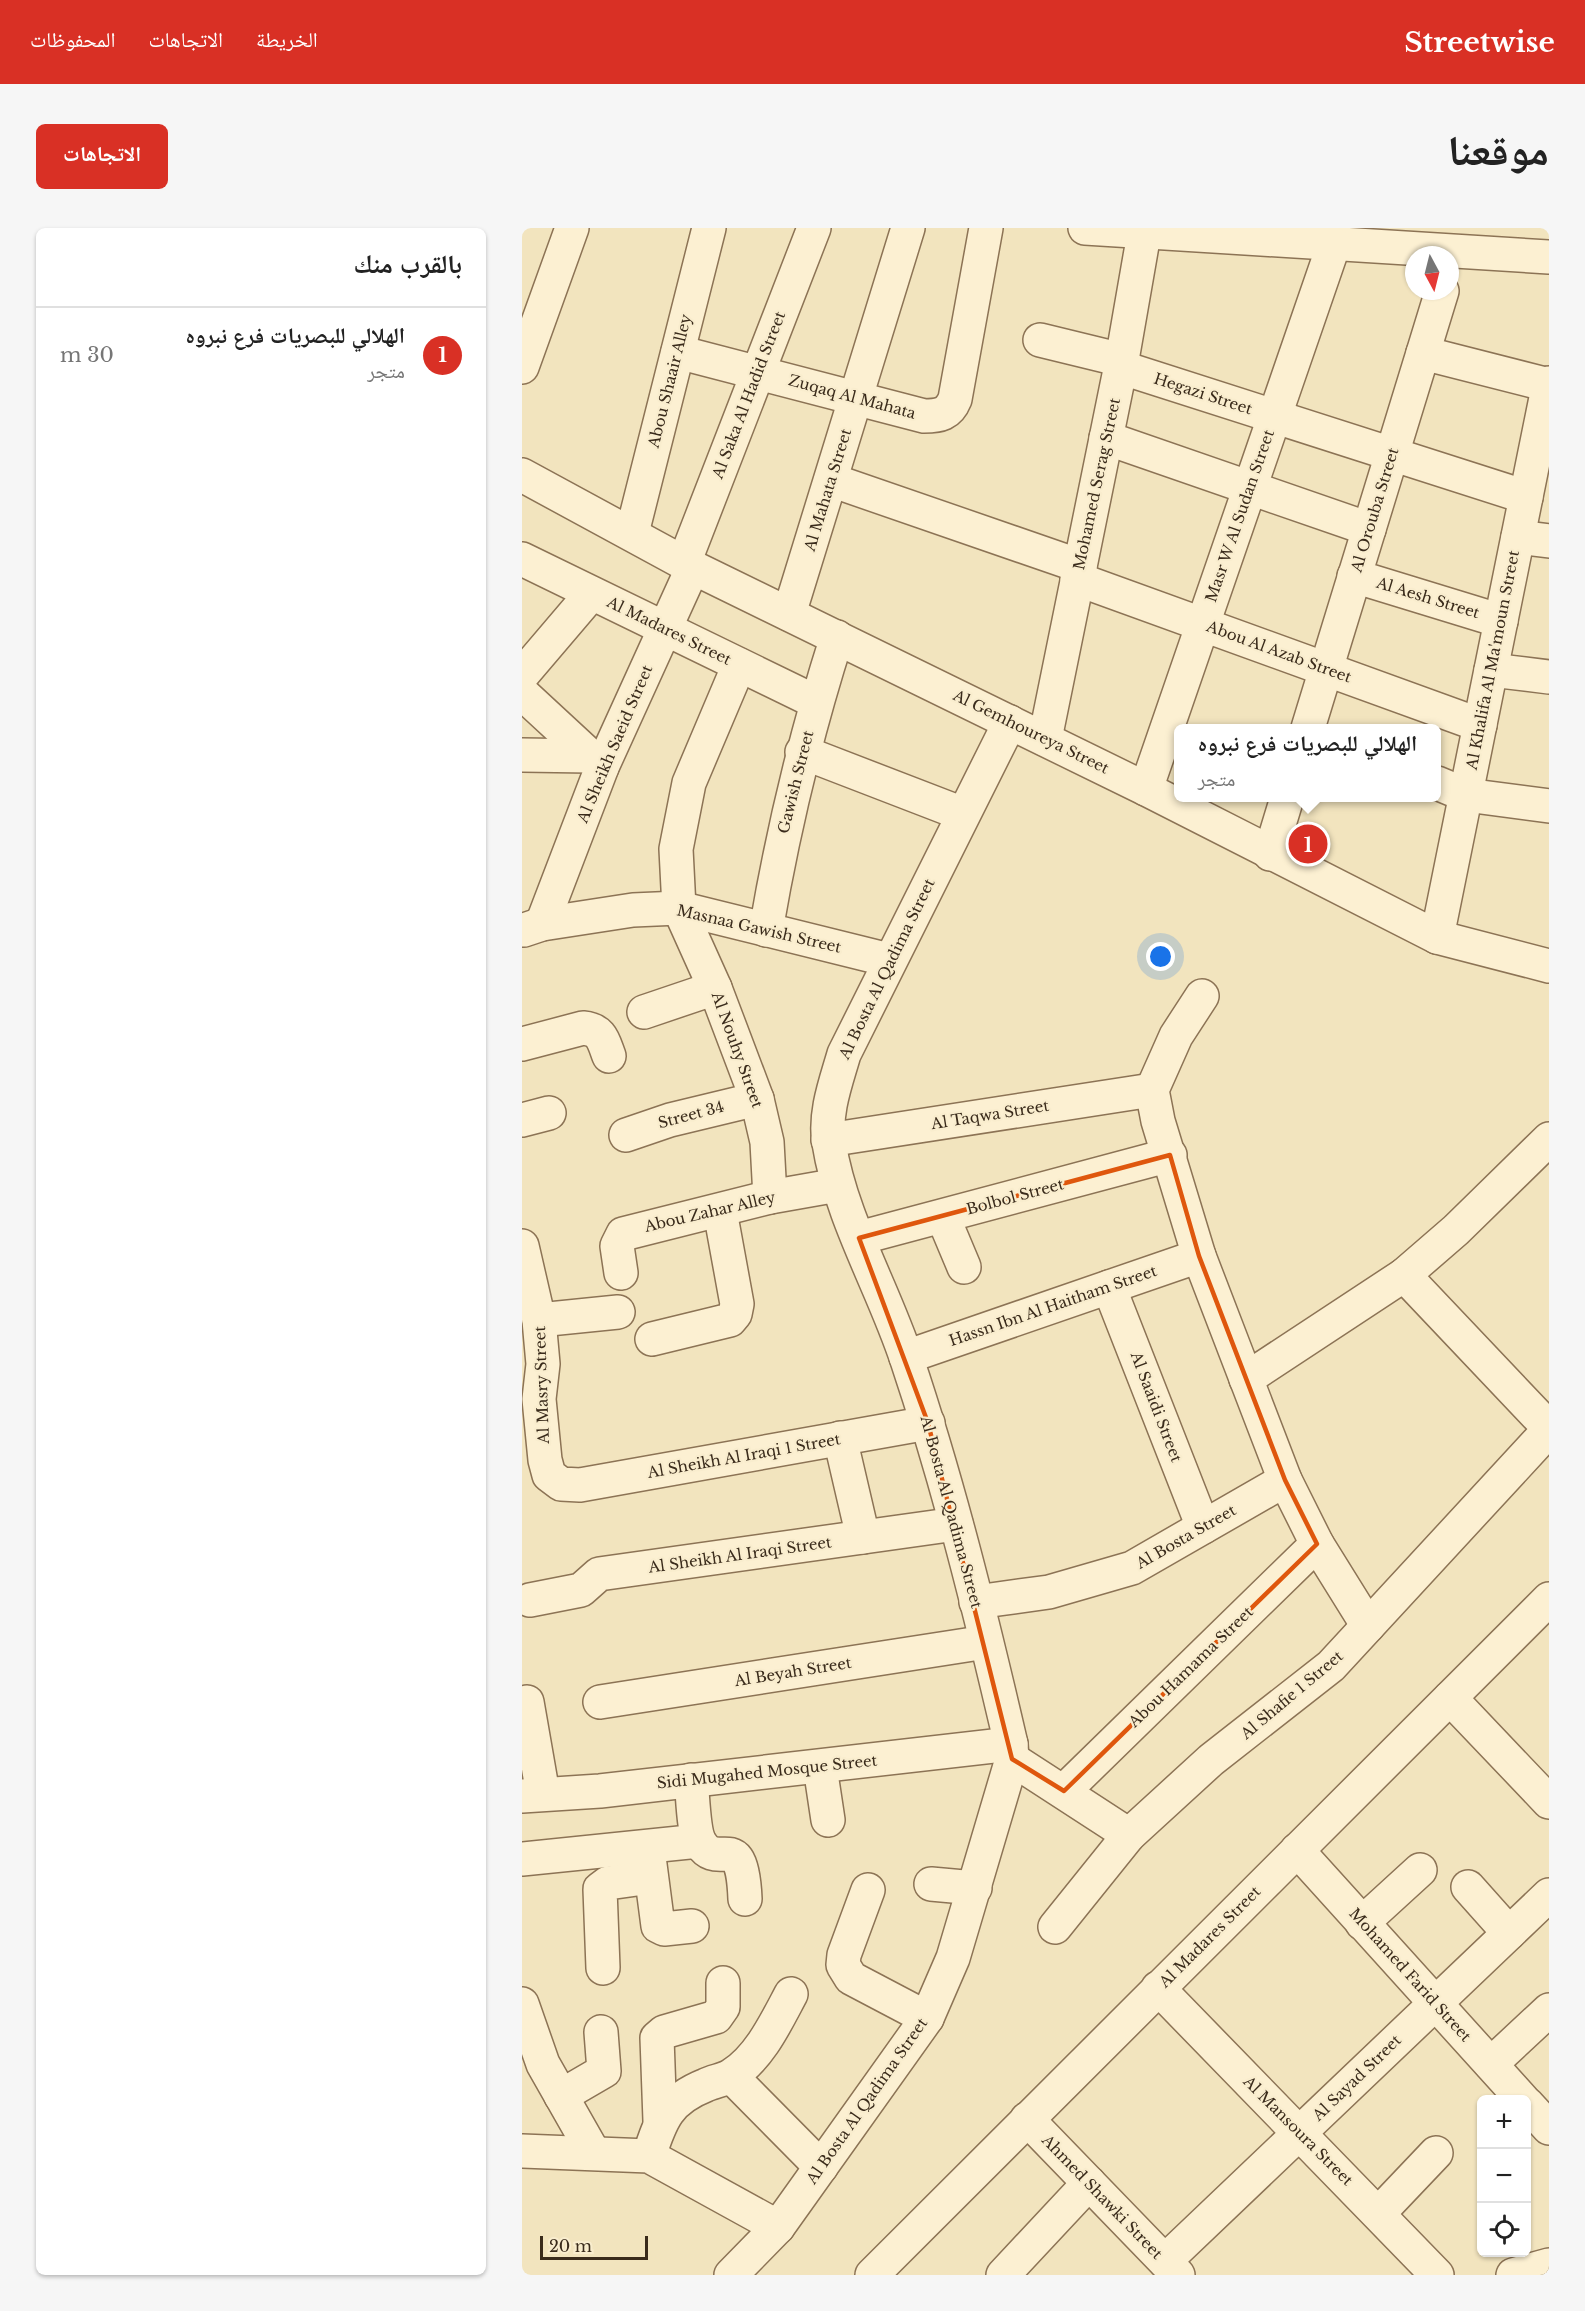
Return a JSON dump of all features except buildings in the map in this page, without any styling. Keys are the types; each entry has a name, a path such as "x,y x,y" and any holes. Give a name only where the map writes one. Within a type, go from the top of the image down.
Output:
{"street":[{"path":"522,367 572,228"},
{"name":"Abou Shaair Alley","path":"632,533 709,228"},
{"name":"Al Saka Al Hadid Street","path":"688,565 814,228"},
{"name":"Al Mahata Street","path":"789,614 908,228"},
{"name":"Zuqaq Al Mahata","path":"678,352 924,416 939,416 950,410 955,399 986,228"},
{"path":"1085,228 1321,238 1438,246"},
{"name":"Mohamed Serag Street","path":"1045,739 1121,364 1145,230"},
{"name":"Masr W Al Sudan Street","path":"1146,789 1274,417 1321,238"},
{"path":"1459,248 1549,256"},
{"name":"Al Orouba Street","path":"1310,724 1439,300"},
{"name":"Hegazi Street","path":"1040,340 1121,364 1274,417 1526,497"},
{"path":"1423,353 1548,397"},
{"name":"Al Khalifa Al Ma'moun Street","path":"1437,937 1451,789 1480,725 1501,621 1533,539 1526,497 1548,397"},
{"path":"1106,438 1369,529"},
{"name":"Al Gemhoureya Street","path":"522,475 688,565 1146,789 1437,937 1549,966"},
{"name":"Abou Al Azab Street","path":"831,480 1079,573 1203,624 1480,725"},
{"name":"Al Sheikh Saeid Street","path":"532,928 596,762 664,630 688,565"},
{"name":"Al Madares Street","path":"527,570 591,594 816,702"},
{"name":"Al Aesh Street","path":"1354,576 1501,621"},
{"path":"522,675 591,594"},
{"name":"Gawish Street","path":"766,930 782,840 802,752 837,637"},
{"path":"679,908 676,849 689,783 739,665"},
{"path":"1491,670 1549,677"},
{"path":"522,693 596,762"},
{"name":"Al Bosta Al Qadima Street","path":"731,2275 778,2227 927,2018 953,1958 975,1888 1011,1752 976,1602 928,1424 906,1357 838,1185 828,1140 831,1096 844,1054 889,960 1010,723"},
{"path":"802,752 963,814"},
{"path":"522,755 596,762"},
{"path":"1451,789 1549,807"},
{"path":"1270,854 1286,802"},
{"name":"Masnaa Gawish Street","path":"532,928 633,910 679,908 889,960"},
{"name":"Al Nouhy Street","path":"679,908 715,988 757,1099 767,1142 770,1197"},
{"path":"644,1012 715,988"},
{"path":"1202,996 1176,1036 1152,1090 1158,1121 1199,1256 1285,1480 1317,1544 1368,1626"},
{"path":"522,1044 583,1028 591,1028 602,1036 609,1056"},
{"name":"Al Taqwa Street","path":"828,1140 1152,1090"},
{"name":"Street 34","path":"626,1135 670,1120 757,1099"},
{"path":"1246,1380 1404,1275 1456,1230 1549,1139"},
{"name":"Bolbol Street","path":"859,1238 1170,1155"},
{"name":"Abou Zahar Alley","path":"621,1273 617,1246 622,1234 770,1197 838,1185"},
{"path":"652,1340 730,1320 735,1314 737,1304 720,1211"},
{"path":"943,1217 964,1267"},
{"name":"Al Masry Street","path":"522,1246 526,1279 539,1320 543,1364 539,1399 545,1460 549,1475 561,1484"},
{"name":"Hassn Ibn Al Haitham Street","path":"906,1357 1199,1256"},
{"path":"1404,1275 1549,1429"},
{"name":"Al Saaidi Street","path":"1108,1287 1203,1527"},
{"path":"539,1320 618,1312"},
{"name":"Al Sheikh Al Iraqi 1 Street","path":"561,1484 580,1485 928,1424"},
{"name":"Al Shafie 1 Street","path":"1054,1927 1129,1834 1211,1760 1331,1666 1549,1429"},
{"path":"840,1438 862,1537"},
{"name":"Al Bosta Street","path":"976,1602 1049,1592 1132,1568 1285,1480"},
{"name":"Al Sheikh Al Iraqi Street","path":"530,1600 581,1590 599,1574 956,1524"},
{"name":"Abou Hamama Street","path":"1064,1791 1317,1544"},
{"name":"Al Madares Street","path":"872,2275 1549,1599"},
{"name":"Al Beyah Street","path":"600,1702 986,1642"},
{"path":"1450,1698 1545,1794"},
{"path":"527,1702 532,1795"},
{"path":"1011,1752 1129,1834"},
{"name":"Sidi Mugahed Mosque Street","path":"532,1795 600,1791 820,1767 1011,1752"},
{"path":"820,1767 828,1820"},
{"path":"691,1780 699,1841 710,1852 734,1855 740,1860 744,1869 745,1899"},
{"path":"603,1968 600,1889 650,1862 699,1841"},
{"name":"Mohamed Farid Street","path":"1297,1850 1519,2095"},
{"path":"522,1859 650,1862"},
{"path":"650,1862 658,1926 664,1929 692,1926"},
{"path":"1362,1923 1420,1870"},
{"path":"931,1884 975,1888"},
{"path":"1468,1887 1509,1934"},
{"path":"868,1890 844,1955 845,1972 851,1978 927,2018"},
{"name":"Al Sayad Street","path":"1172,2268 1299,2133 1509,1934 1545,1908"},
{"path":"649,2156 660,2121 657,2038 664,2032 716,2017 723,2007 723,1983"},
{"name":"Al Mansoura Street","path":"1158,1988 1437,2275"},
{"path":"660,2121 682,2097 731,2076 762,2044 791,1994"},
{"path":"522,2004 543,2064 593,2152"},
{"path":"1491,2064 1549,2010"},
{"path":"561,2096 604,2071 601,2032"},
{"path":"731,2076 821,2167"},
{"path":"1531,2108 1549,2128"},
{"name":"Ahmed Shawki Street","path":"1027,2119 1172,2268"},
{"path":"522,2151 649,2156 778,2227"},
{"path":"1379,2213 1436,2153"},
{"path":"1003,2275 1089,2183"}],"highlighted area":[{"path":"1170,1155 1199,1256 1285,1480 1317,1544 1064,1791 1012,1759 928,1423 859,1238"}],"place":[{"name":"الهلالي للبصريات فرع نبروه","path":"1308,844"}]}
